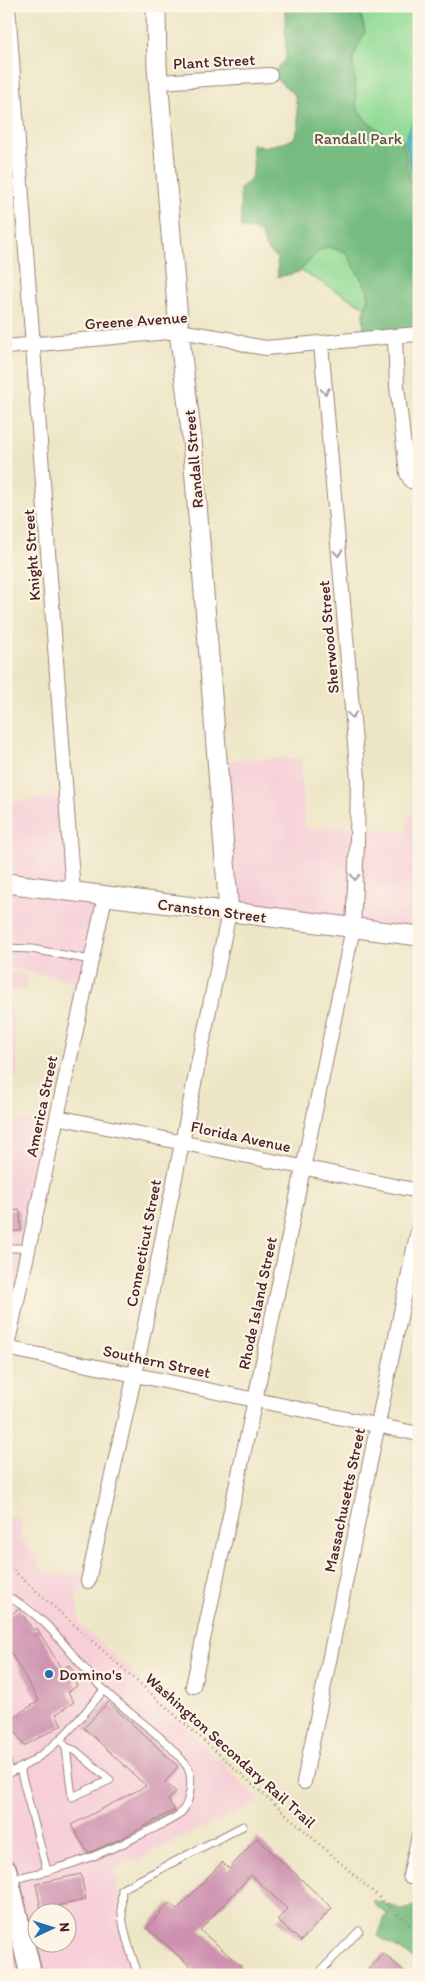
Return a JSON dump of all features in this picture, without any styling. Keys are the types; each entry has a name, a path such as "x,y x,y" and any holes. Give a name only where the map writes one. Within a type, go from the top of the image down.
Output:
{"main road":[{"path":"7,1875 31,1975"}],"street":[{"name":"Knight Street","path":"8,6 73,892"},
{"name":"Randall Street","path":"156,6 159,82 179,332 192,440 228,912"},
{"name":"Plant Street","path":"159,82 270,75"},
{"name":"Greene Avenue","path":"6,347 179,332 228,339 266,348 416,334"},
{"path":"395,340 397,386 407,473 411,481 419,483"},
{"name":"Sherwood Street","path":"321,343 358,779 353,928"},
{"name":"Cranston Street","path":"6,883 419,936"},
{"name":"America Street","path":"6,1349 105,897"},
{"name":"Connecticut Street","path":"88,1581 134,1374 228,912"},
{"name":"Rhode Island Street","path":"193,1686 255,1400 353,928"},
{"name":"Florida Avenue","path":"57,1117 419,1191"},
{"name":"Massachusetts Street","path":"304,1782 419,1225"},
{"name":"Southern Street","path":"6,1349 419,1434"},
{"path":"410,1876 419,1836"}],"lane":[{"path":"6,948 32,949 91,960"},
{"path":"6,1248 28,1248"},
{"path":"6,1596 19,1602 42,1619 104,1690 158,1736 187,1766 192,1781 185,1804 178,1816 110,1851 47,1871 7,1875"},
{"path":"6,1757 8,1773 20,1769 61,1740 104,1690"},
{"path":"6,1700 8,1706 6,1708"},
{"path":"61,1740 66,1748 72,1797 110,1780 76,1750 66,1748"},
{"path":"20,1769 47,1871"},
{"path":"140,1975 123,1931 120,1904 122,1889 243,1826"},
{"path":"318,1975 360,1932"}],"path":[{"name":"Washington Secondary Rail Trail","path":"6,1564 419,1933"}],"shaded area":[{"path":"300,758 305,828 355,827 389,829 406,834 409,816 419,814 419,936 235,912 221,760"},
{"path":"66,796 75,889 103,897 85,984 7,967 7,970 27,976 25,989 15,990 10,993 18,1077 9,1080 6,1088 6,802"},
{"path":"28,1121 53,1126 6,1358 6,1122"},
{"path":"6,1517 22,1518 20,1537 35,1555 42,1570 55,1575 89,1574 89,1579 76,1596 80,1625 132,1671 134,1676 260,1801 111,1871 115,1874 137,1975 6,1975"}],"green space":[{"name":"Randall Park","path":"282,6 359,6 365,32 353,58 357,108 367,121 394,140 403,141 410,182 419,195 419,339 364,339 363,311 369,299 367,290 346,252 327,247 317,253 299,272 278,277 277,259 266,248 261,234 251,229 241,228 240,188 250,180 252,175 252,144 263,147 287,142 294,138 299,126 295,95 272,75 286,58 285,11"},
{"name":"Randall Park","path":"299,6 419,6 419,337 297,269"},
{"path":"373,1900 404,1910 419,1904 419,1962 378,1936 385,1917 389,1915 375,1905"}],"water":[{"path":"419,108 419,189 412,175 405,139"}],"building":[{"path":"20,1210 21,1231 6,1231 6,1211"},
{"name":"Domino's","path":"19,1609 33,1630 37,1628 62,1670 69,1665 78,1678 74,1681 77,1686 68,1692 74,1702 56,1714 62,1725 24,1746 8,1720 39,1701 7,1646 9,1644 6,1638 6,1617"},
{"path":"108,1702 178,1766 165,1782 176,1792 168,1800 175,1810 120,1839 88,1853 71,1825 146,1786 84,1728"},
{"path":"257,1838 332,1908 301,1941 277,1920 287,1909 251,1875 200,1930 241,1966 234,1975 200,1975 147,1928 169,1903 177,1910 222,1862 229,1869"},
{"path":"81,1874 86,1900 66,1904 40,1904 36,1884"},
{"path":"383,1953 408,1975 364,1975"}],"place":[{"name":"Domino's","path":"49,1674"}]}
